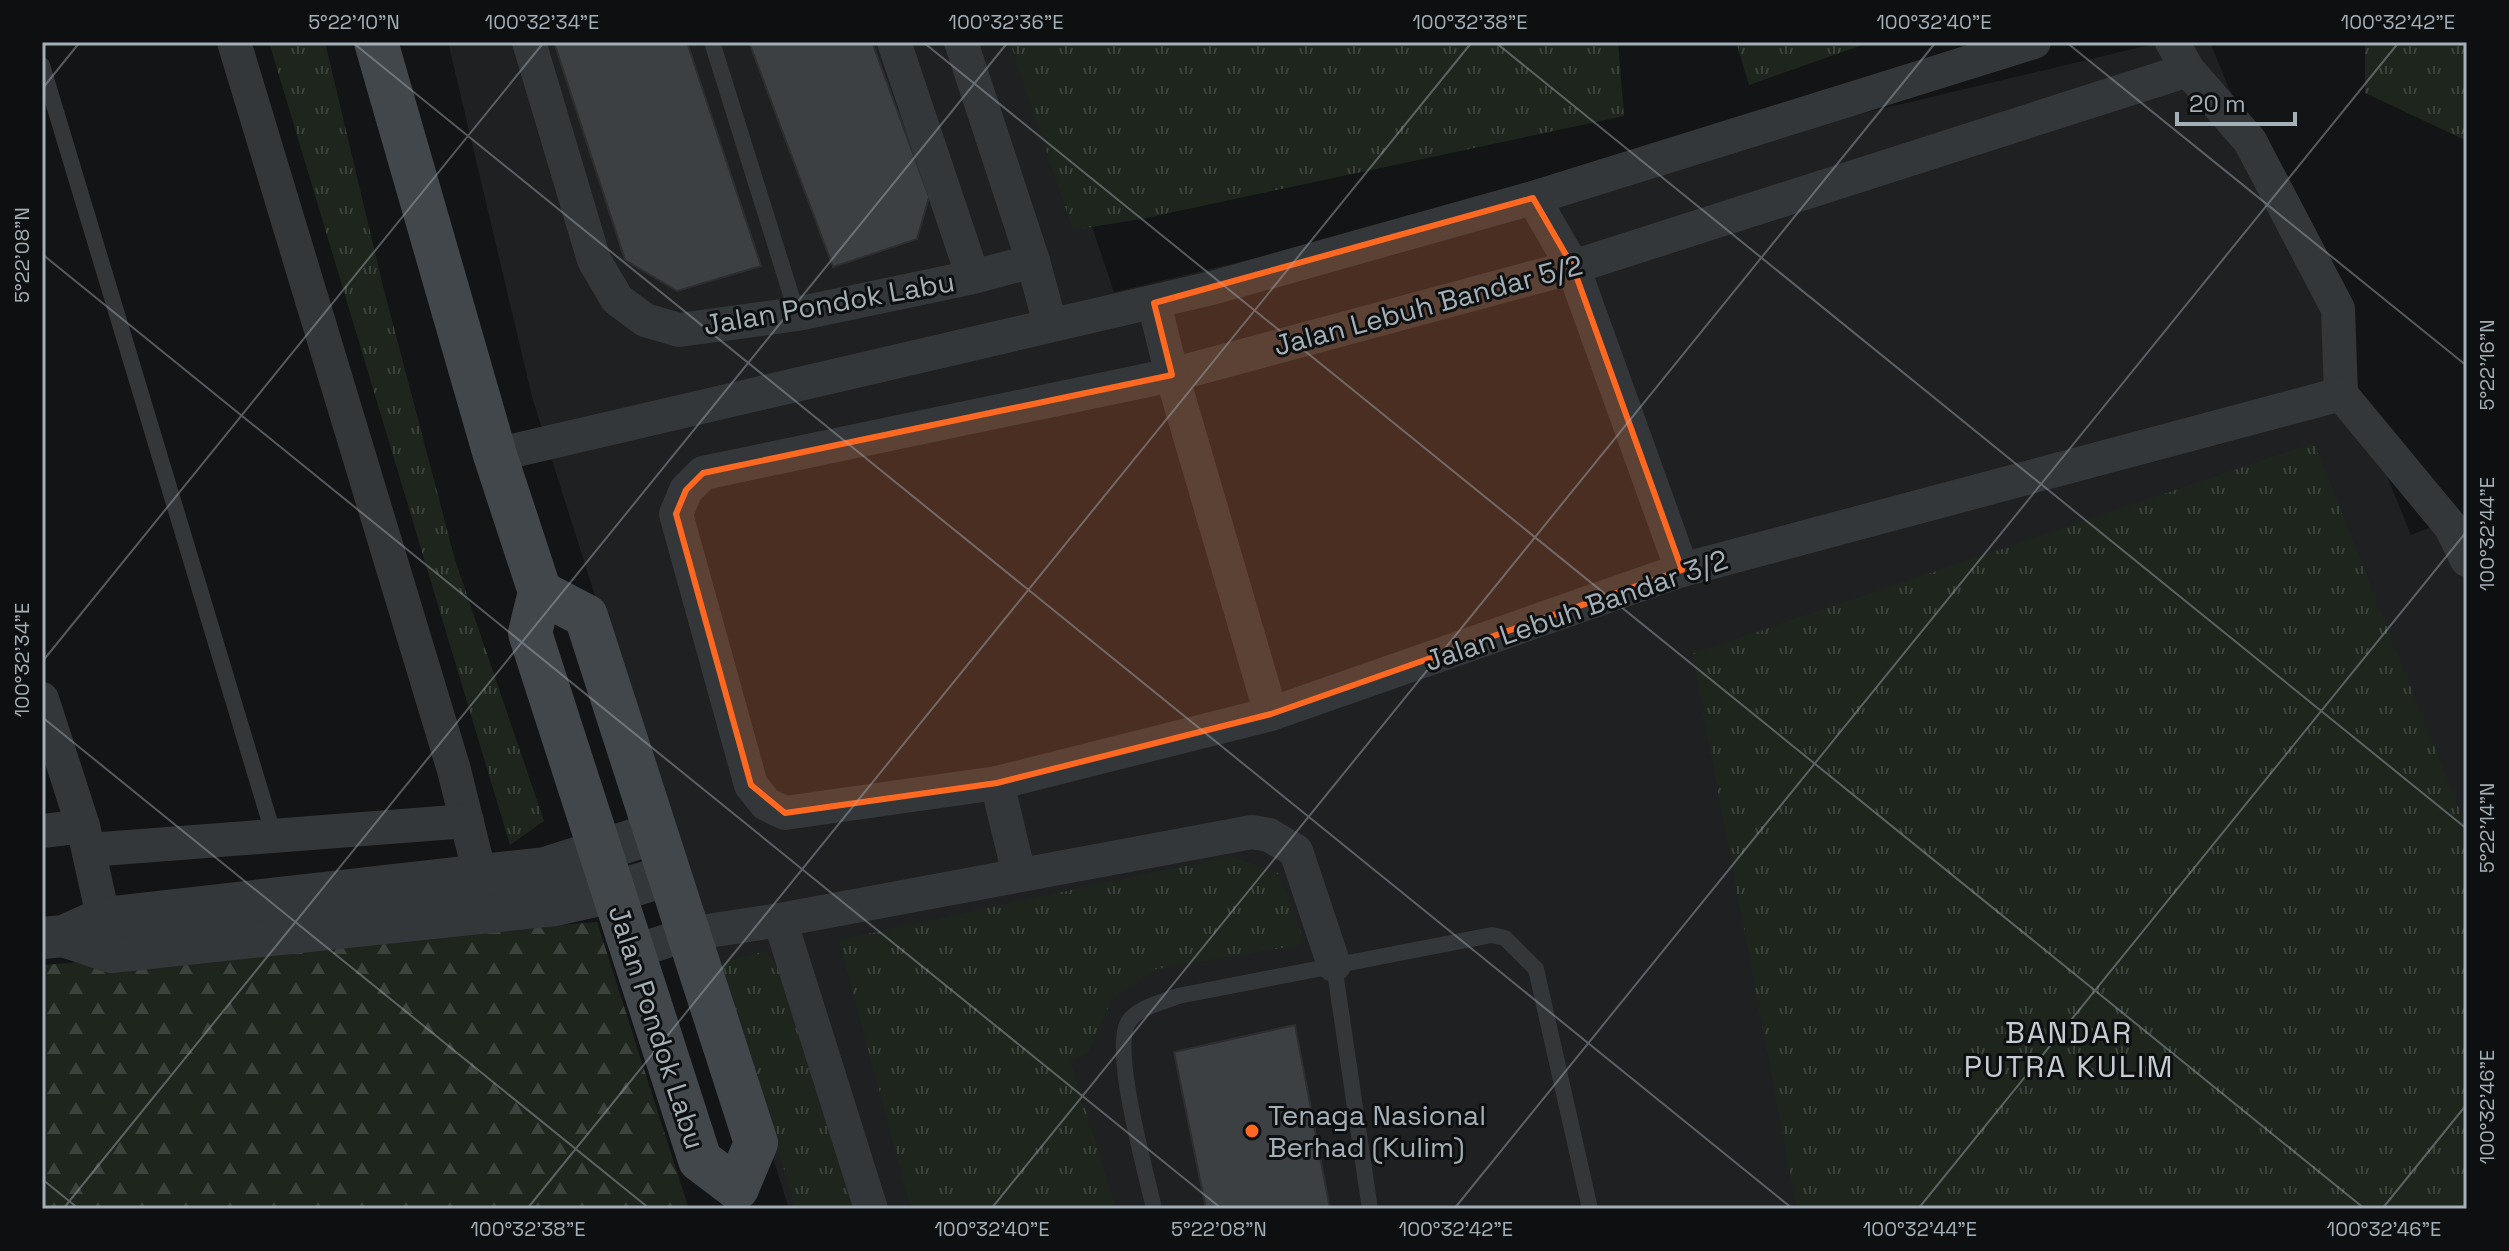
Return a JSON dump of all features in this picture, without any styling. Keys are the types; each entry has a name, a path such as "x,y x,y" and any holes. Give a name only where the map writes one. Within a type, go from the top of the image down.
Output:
{"main road":[{"path":"376,42 495,455 540,592"},
{"name":"Jalan Pondok Labu","path":"540,592 586,616 756,1143 740,1198 700,1160 530,633 540,592"}],"street":[{"path":"234,42 467,821 480,875"},
{"name":"Jalan Pondok Labu","path":"529,42 594,260 617,299 645,320 679,330 797,314 973,277 1033,261"},
{"path":"894,42 973,277"},
{"path":"961,42 1033,261 1050,324"},
{"path":"495,455 1050,324 1154,303 1533,198 2034,42"},
{"path":"2180,56 2250,141 2338,309 2341,394 2451,527 2467,560"},
{"name":"Jalan Lebuh Bandar 5/2","path":"676,514 686,490 703,473 1172,375 1573,267 2180,56"},
{"path":"1533,198 1573,267 1682,570"},
{"path":"1154,303 1172,375 1271,714"},
{"name":"Jalan Lebuh Bandar 3/2","path":"676,514 751,785 766,804 785,813 809,812 997,783 1271,714 1682,570 2341,394"},
{"path":"42,699 86,838 107,935"},
{"path":"997,783 1019,874"},
{"path":"42,831 86,838 274,836 467,821"},
{"path":"633,952 688,934 780,920 1252,832 1269,835 1296,851 1334,965"},
{"path":"107,935 480,875 545,868 655,833"},
{"path":"53,937 555,905 669,875"},
{"path":"780,920 871,1209"}],"lane":[{"path":"712,42 797,314"},
{"path":"42,65 274,836"},
{"path":"1154,1209 1124,1072 1123,1042 1128,1022 1146,1008 1178,996 1492,935 1505,938 1536,969 1590,1209"},
{"path":"1334,965 1370,1209"}],"highlighted area":[{"path":"1533,198 1573,267 1682,570 1271,714 997,783 785,813 751,785 676,514 686,490 703,473 1172,375 1154,303"}],"shaded area":[{"path":"448,42 1030,42 1114,292 2162,42 2210,42 2411,535 2467,513 2467,1209 789,1209 532,397"}],"green space":[{"path":"269,42 325,42 383,286 455,560 544,821 510,845"},
{"path":"1010,42 1618,42 1624,116 1141,219 1073,230"},
{"path":"1736,42 1871,42 1749,85"},
{"path":"2365,42 2467,42 2467,141 2365,93"},
{"path":"2314,443 2467,829 2467,1209 1797,1209 1692,654"},
{"path":"1230,856 1278,873 1305,944 1157,969 1112,999 1088,1053 1070,1060 1116,1209 911,1209 839,940"},
{"path":"597,922 689,1209 42,1209 42,965"},
{"path":"766,951 789,981 856,1209 796,1209 721,963"}],"building":[{"path":"554,42 687,42 761,266 677,291 625,260"},
{"path":"749,42 872,42 929,197 917,239 833,267"},
{"name":"Tenaga Nasional Berhad (Kulim)","path":"1295,1025 1330,1209 1206,1209 1174,1052"}],"place":[{"name":"Tenaga Nasional Berhad (Kulim)","path":"1252,1131"}],"district":[{"name":"BANDAR PUTRA KULIM","path":"2069,1050"}]}
